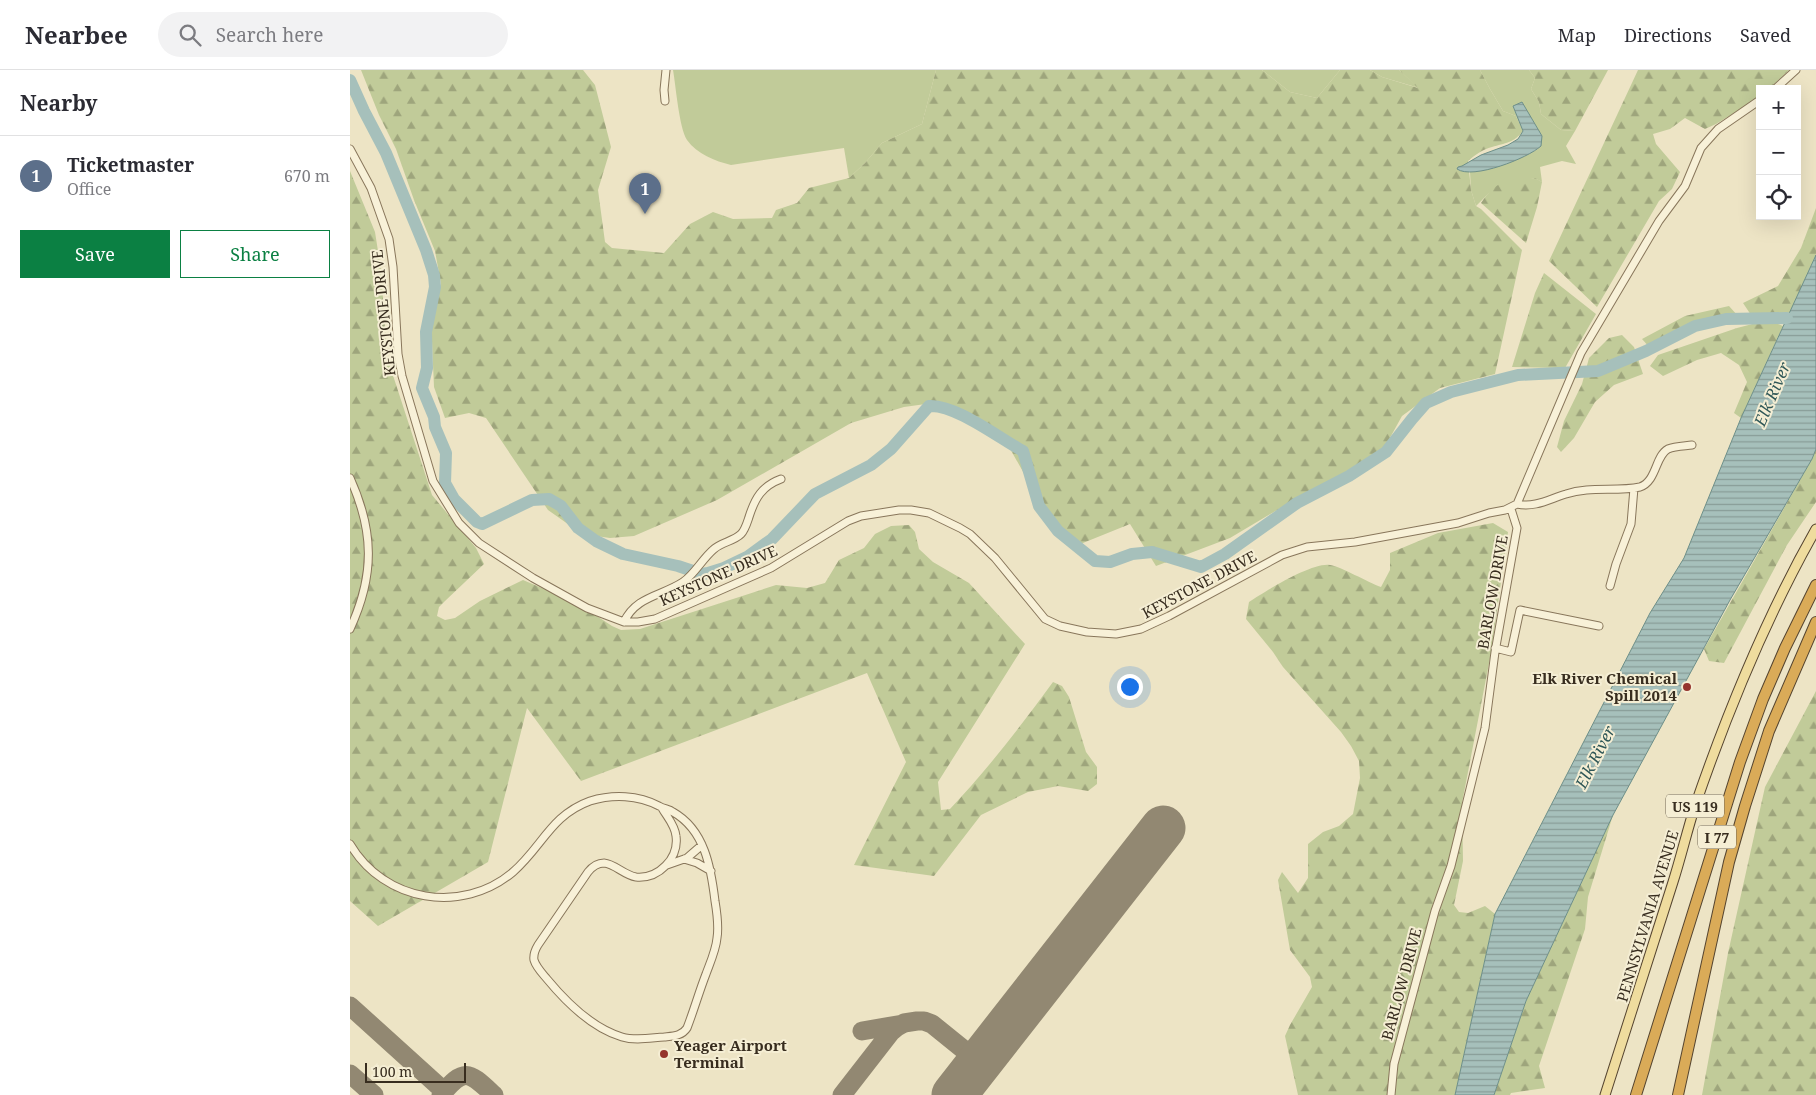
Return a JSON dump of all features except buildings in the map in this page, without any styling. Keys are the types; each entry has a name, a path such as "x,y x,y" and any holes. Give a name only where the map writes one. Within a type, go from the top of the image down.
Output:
{"highway":[{"name":"I 77","path":"1636,1095 1740,762 1774,674 1816,585"},
{"name":"I 77","path":"1678,1095 1729,862 1745,806 1769,731 1816,622"}],"main road":[{"name":"PENNSYLVANIA AVENUE","path":"1605,1095 1673,882 1694,808 1736,692 1789,578 1816,529"}],"street":[{"path":"665,101 666,70"},
{"path":"1779,85 1796,70"},
{"path":"1514,506 1578,359 1659,221 1685,186 1701,148 1718,129 1756,103"},
{"name":"KEYSTONE DRIVE","path":"350,149 371,188 389,239 393,266 395,334 402,376 433,481 446,505 459,523 479,543 587,608 624,622 638,622 660,617 765,571 791,557 832,530 861,516 899,510 917,510 935,515 970,534 995,558 1037,611 1049,622 1075,630 1116,634 1133,632 1157,622 1282,555 1299,548 1355,542 1445,526 1514,506 1529,506 1584,490 1634,488"},
{"path":"1610,586 1631,524 1634,488 1645,485 1648,482 1668,449 1692,446"},
{"path":"350,478 363,516 369,551 367,578 363,596 350,628"},
{"path":"624,622 632,610 642,602 679,584 689,576 713,549 742,533 758,494 766,486 782,479"},
{"name":"BARLOW DRIVE","path":"1391,1095 1394,1064 1435,911 1451,866 1485,728 1495,648 1517,528 1514,506"},
{"path":"1495,648 1511,652 1520,610 1599,626"},
{"path":"350,844 368,868 392,885 420,895 452,897 485,889 503,880 521,865 554,824 582,804 599,799 628,797 648,801 672,811 693,829 702,844 711,871 718,921 717,941 687,1028 683,1033 672,1036 644,1039 623,1037 589,1020 575,1009 538,968 534,960 535,953 538,945 582,880 595,865 606,864 627,874 640,877 684,859 702,844"},
{"path":"662,808 673,825 676,836 674,854 667,865"},
{"path":"684,859 697,863 711,871"}],"green space":[{"path":"361,70 583,70 595,85 611,147 598,190 605,242 612,248 664,253 690,224 713,212 733,219 772,218 776,210 797,203 809,188 849,178 882,143 922,124 936,70 1262,70 1290,92 1317,98 1340,70 1370,70 1382,77 1418,88 1399,70 1480,70 1503,111 1516,116 1523,131 1513,140 1485,149 1468,161 1471,190 1476,206 1522,250 1495,374 1440,388 1402,416 1386,445 1358,468 1289,503 1230,538 1156,566 1130,524 1078,545 1044,518 1031,486 1004,438 976,421 933,403 904,407 851,423 717,500 634,536 610,538 582,534 548,510 486,418 469,413 445,418 434,387 431,319 441,284 435,251 396,149 379,115"},
{"path":"673,70 936,70 922,124 882,143 849,178 844,148 731,165 701,153 691,145 684,134"},
{"path":"1262,70 1340,70 1317,98 1290,92"},
{"path":"1370,70 1399,70 1419,88 1382,77"},
{"path":"1480,70 1529,70 1535,78 1531,89 1539,102 1541,114 1561,130 1575,131 1566,146 1576,164 1562,161 1540,167 1542,182 1534,178 1489,193 1476,206 1471,190 1470,172 1505,163 1538,149 1542,136 1522,103 1513,106 1523,131 1516,116 1503,111"},
{"path":"1529,70 1608,70 1575,131 1561,130 1541,114 1539,102 1531,89 1535,78"},
{"path":"1638,70 1789,70 1773,85 1756,85 1756,99 1716,124 1705,129 1685,118 1670,129 1653,134 1656,144 1680,172 1672,189 1659,201 1597,307 1549,261"},
{"path":"350,171 375,232 381,270 387,357 432,495 476,548 484,564 439,607 437,616 445,620 455,618 480,601 523,580 577,603 621,630 640,629 776,585 807,588 825,583 839,560 864,548 875,534 891,526 909,525 915,532 919,549 933,562 969,583 1025,644 938,782 941,810 950,809 977,779 1053,682 1062,686 1069,697 1086,752 1097,767 1097,784 1088,791 1058,786 1028,792 981,815 934,876 854,865 906,762 867,673 581,781 527,708 488,862 378,926 350,901"},
{"path":"1535,178 1542,182 1537,207 1526,243 1481,203 1493,189 1504,182"},
{"path":"1816,208 1816,255 1789,315 1751,315 1743,303 1778,286 1801,248"},
{"path":"1544,273 1596,314 1565,368 1512,367 1535,293"},
{"path":"1729,306 1738,316 1703,320 1678,330 1650,348 1642,339 1685,316"},
{"path":"1768,320 1783,326 1741,418 1734,413 1747,382 1739,365 1721,353 1697,360 1663,376 1650,366 1658,355 1737,328"},
{"path":"1622,335 1634,347 1643,374 1614,385 1595,402 1574,438 1561,452 1557,447 1564,421 1582,384 1589,358 1609,338"},
{"path":"1816,449 1816,502 1787,545 1724,663 1709,661 1704,649"},
{"path":"1493,523 1508,532 1491,653 1462,803 1463,861 1454,905 1459,912 1468,913 1485,906 1495,914 1455,1095 1298,1095 1285,1036 1312,987 1310,977 1290,950 1278,880 1282,872 1298,893 1308,878 1308,844 1323,832 1339,826 1353,814 1360,778 1359,761 1341,732 1283,667 1246,619 1249,602 1288,579 1322,565 1335,566 1381,587 1390,570 1390,553 1438,533"},
{"path":"1816,691 1816,1095 1702,1095 1728,953 1765,787"},
{"path":"1613,815 1588,897 1585,929 1539,1066 1545,1088 1511,1093 1510,1095 1494,1095 1526,1001"}],"water":[{"path":"1522,102 1542,136 1541,146 1525,156 1487,170 1465,172 1457,169 1481,155 1508,145 1518,139 1523,131 1513,106"},
{"name":"Elk River","path":"1816,255 1816,449 1812,459 1730,600 1613,815 1526,1001 1494,1095 1455,1095 1495,914 1650,613 1684,558 1741,418"}],"waterway":[{"path":"350,80 386,153 426,250 434,275 435,287 426,332 427,368 422,388 446,453 445,483 454,499 477,522 482,524 532,500 549,499 561,506 578,528 596,541 623,554 678,566 702,574 724,568 747,557 772,539 815,494 871,465 891,449 929,406 951,410 964,416 1023,451 1039,506 1058,531 1095,561 1110,562 1132,554 1152,552 1201,567 1225,554 1297,503 1349,476 1386,452 1426,403 1451,392 1518,375 1598,371 1646,351 1695,326 1726,319 1787,318"}],"taxiway":[{"path":"350,1006 444,1091"},
{"path":"842,1095 891,1032 904,1023 924,1021 932,1024 979,1062"},
{"path":"862,1031 903,1024"},
{"path":"350,1074 374,1095"},
{"path":"441,1095 462,1076 473,1077 494,1095"}],"runway":[{"path":"954,1095 1163,828"}],"place":[{"name":"Ticketmaster","path":"645,214"},
{"name":"Elk River Chemical Spill 2014","path":"1687,687"},
{"name":"Yeager Airport Terminal","path":"664,1054"}]}
